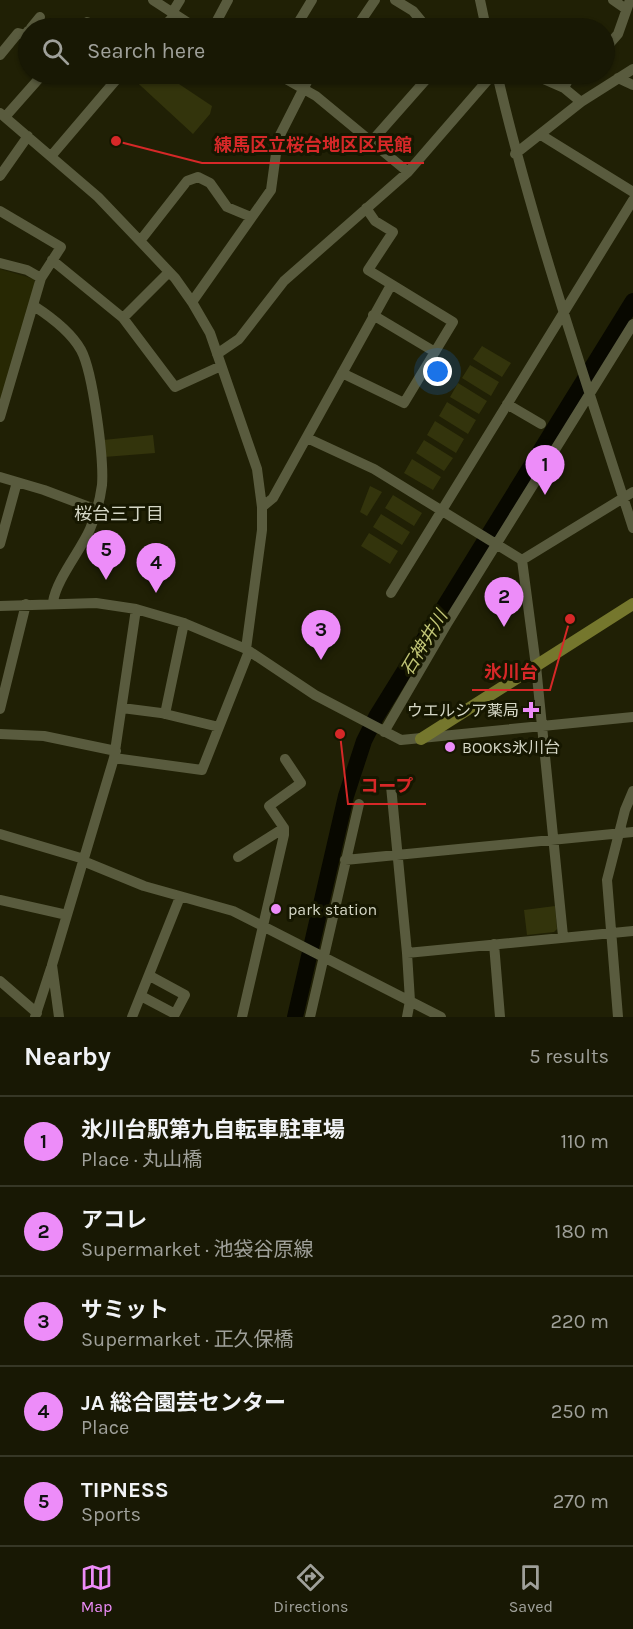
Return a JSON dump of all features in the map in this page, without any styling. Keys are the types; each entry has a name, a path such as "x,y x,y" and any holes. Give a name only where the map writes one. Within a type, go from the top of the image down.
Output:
{"main road":[{"path":"421,739 633,604"}],"street":[{"path":"153,0 180,18"},
{"path":"171,18 180,0"},
{"path":"218,18 228,0"},
{"path":"301,18 312,0"},
{"path":"363,18 375,0"},
{"path":"395,0 413,11 419,18"},
{"path":"480,0 484,18"},
{"path":"613,0 628,5 615,37"},
{"path":"0,55 18,33"},
{"path":"615,80 633,69"},
{"path":"618,78 633,85"},
{"path":"0,734 44,736 200,774 248,650 262,530 262,507 256,469 210,333 192,302 169,272 140,241 98,197 3,115 33,84"},
{"path":"52,156 113,84"},
{"path":"296,84 408,172"},
{"path":"192,302 271,190 278,139 306,84"},
{"path":"371,142 422,84"},
{"path":"217,354 239,339 284,281 408,172 488,84"},
{"path":"499,84 515,154 580,361 589,397 628,495 633,528"},
{"path":"555,84 564,88 581,102"},
{"path":"564,88 566,84"},
{"path":"515,154 581,102 609,84"},
{"path":"542,135 633,192"},
{"path":"0,176 28,136"},
{"path":"140,241 188,181 198,177 210,183 228,207 251,217"},
{"path":"391,593 633,200"},
{"path":"342,373 404,403 453,322 368,270 393,232 375,221 366,208"},
{"path":"0,211 61,247 41,278 0,417"},
{"path":"52,260 123,318 176,387 221,366"},
{"path":"0,263 27,270 41,278"},
{"path":"123,318 169,272"},
{"path":"262,507 273,498 391,285"},
{"path":"34,306 52,318 80,348 90,371 102,482 97,510 53,602"},
{"path":"374,315 435,352"},
{"path":"382,732 633,324"},
{"path":"507,404 541,424"},
{"path":"307,438 374,469 522,560"},
{"path":"0,477 97,510"},
{"path":"0,544 17,482"},
{"path":"522,560 628,495"},
{"path":"522,560 536,666 563,936"},
{"path":"0,606 53,602 96,603 136,609 183,623 248,650 315,695 401,740 633,717"},
{"path":"0,709 27,604"},
{"path":"0,981 36,1015 115,755 136,609"},
{"path":"165,714 183,623"},
{"path":"122,708 220,724"},
{"path":"242,1017 284,828 269,806 301,783 285,759"},
{"path":"392,786 410,1001 406,1017"},
{"path":"618,1017 607,880 633,791"},
{"path":"310,1017 359,804"},
{"path":"238,857 284,828"},
{"path":"345,860 633,832"},
{"path":"0,834 84,860 144,886 233,911 441,1017"},
{"path":"132,1017 180,897"},
{"path":"0,900 66,915"},
{"path":"407,953 563,936 633,931"},
{"path":"494,944 500,1017"},
{"path":"52,964 59,1017"},
{"path":"141,996 176,1014 185,995 150,976"}],"shaded area":[{"path":"139,84 179,84 212,106 210,114 193,134"},
{"path":"0,269 34,279 36,290 0,401"},
{"path":"482,346 511,363 502,377 473,359"},
{"path":"470,365 499,382 491,396 462,378"},
{"path":"458,383 487,401 479,414 450,397"},
{"path":"447,402 476,420 468,434 439,416"},
{"path":"435,421 464,439 456,453 427,435"},
{"path":"153,435 155,453 104,457 103,440"},
{"path":"424,440 453,458 444,471 416,453"},
{"path":"412,459 441,477 433,490 404,473"},
{"path":"370,486 382,492 367,516 360,512"},
{"path":"393,495 422,513 414,526 385,508"},
{"path":"381,514 410,532 402,545 373,527"},
{"path":"369,533 398,551 390,564 361,546"},
{"path":"555,906 557,929 554,932 527,935 524,910"}],"waterway":[{"name":"石神井川","path":"295,1017 346,796 364,741 376,717 633,301"}],"place":[{"name":"練馬区立桜台地区区民館","path":"116,141"},
{"name":"氷川台駅第九自転車駐車場","path":"545,495"},
{"name":"TIPNESS","path":"106,580"},
{"name":"JA 総合園芸センター","path":"156,593"},
{"name":"氷川台","path":"570,619"},
{"name":"アコレ","path":"504,627"},
{"name":"サミット","path":"321,660"},
{"name":"ウエルシア薬局","path":"531,710"},
{"name":"コープ","path":"340,734"},
{"name":"BOOKS氷川台","path":"450,747"},
{"name":"park station","path":"276,909"}],"district":[{"name":"桜台三丁目","path":"119,514"}]}
